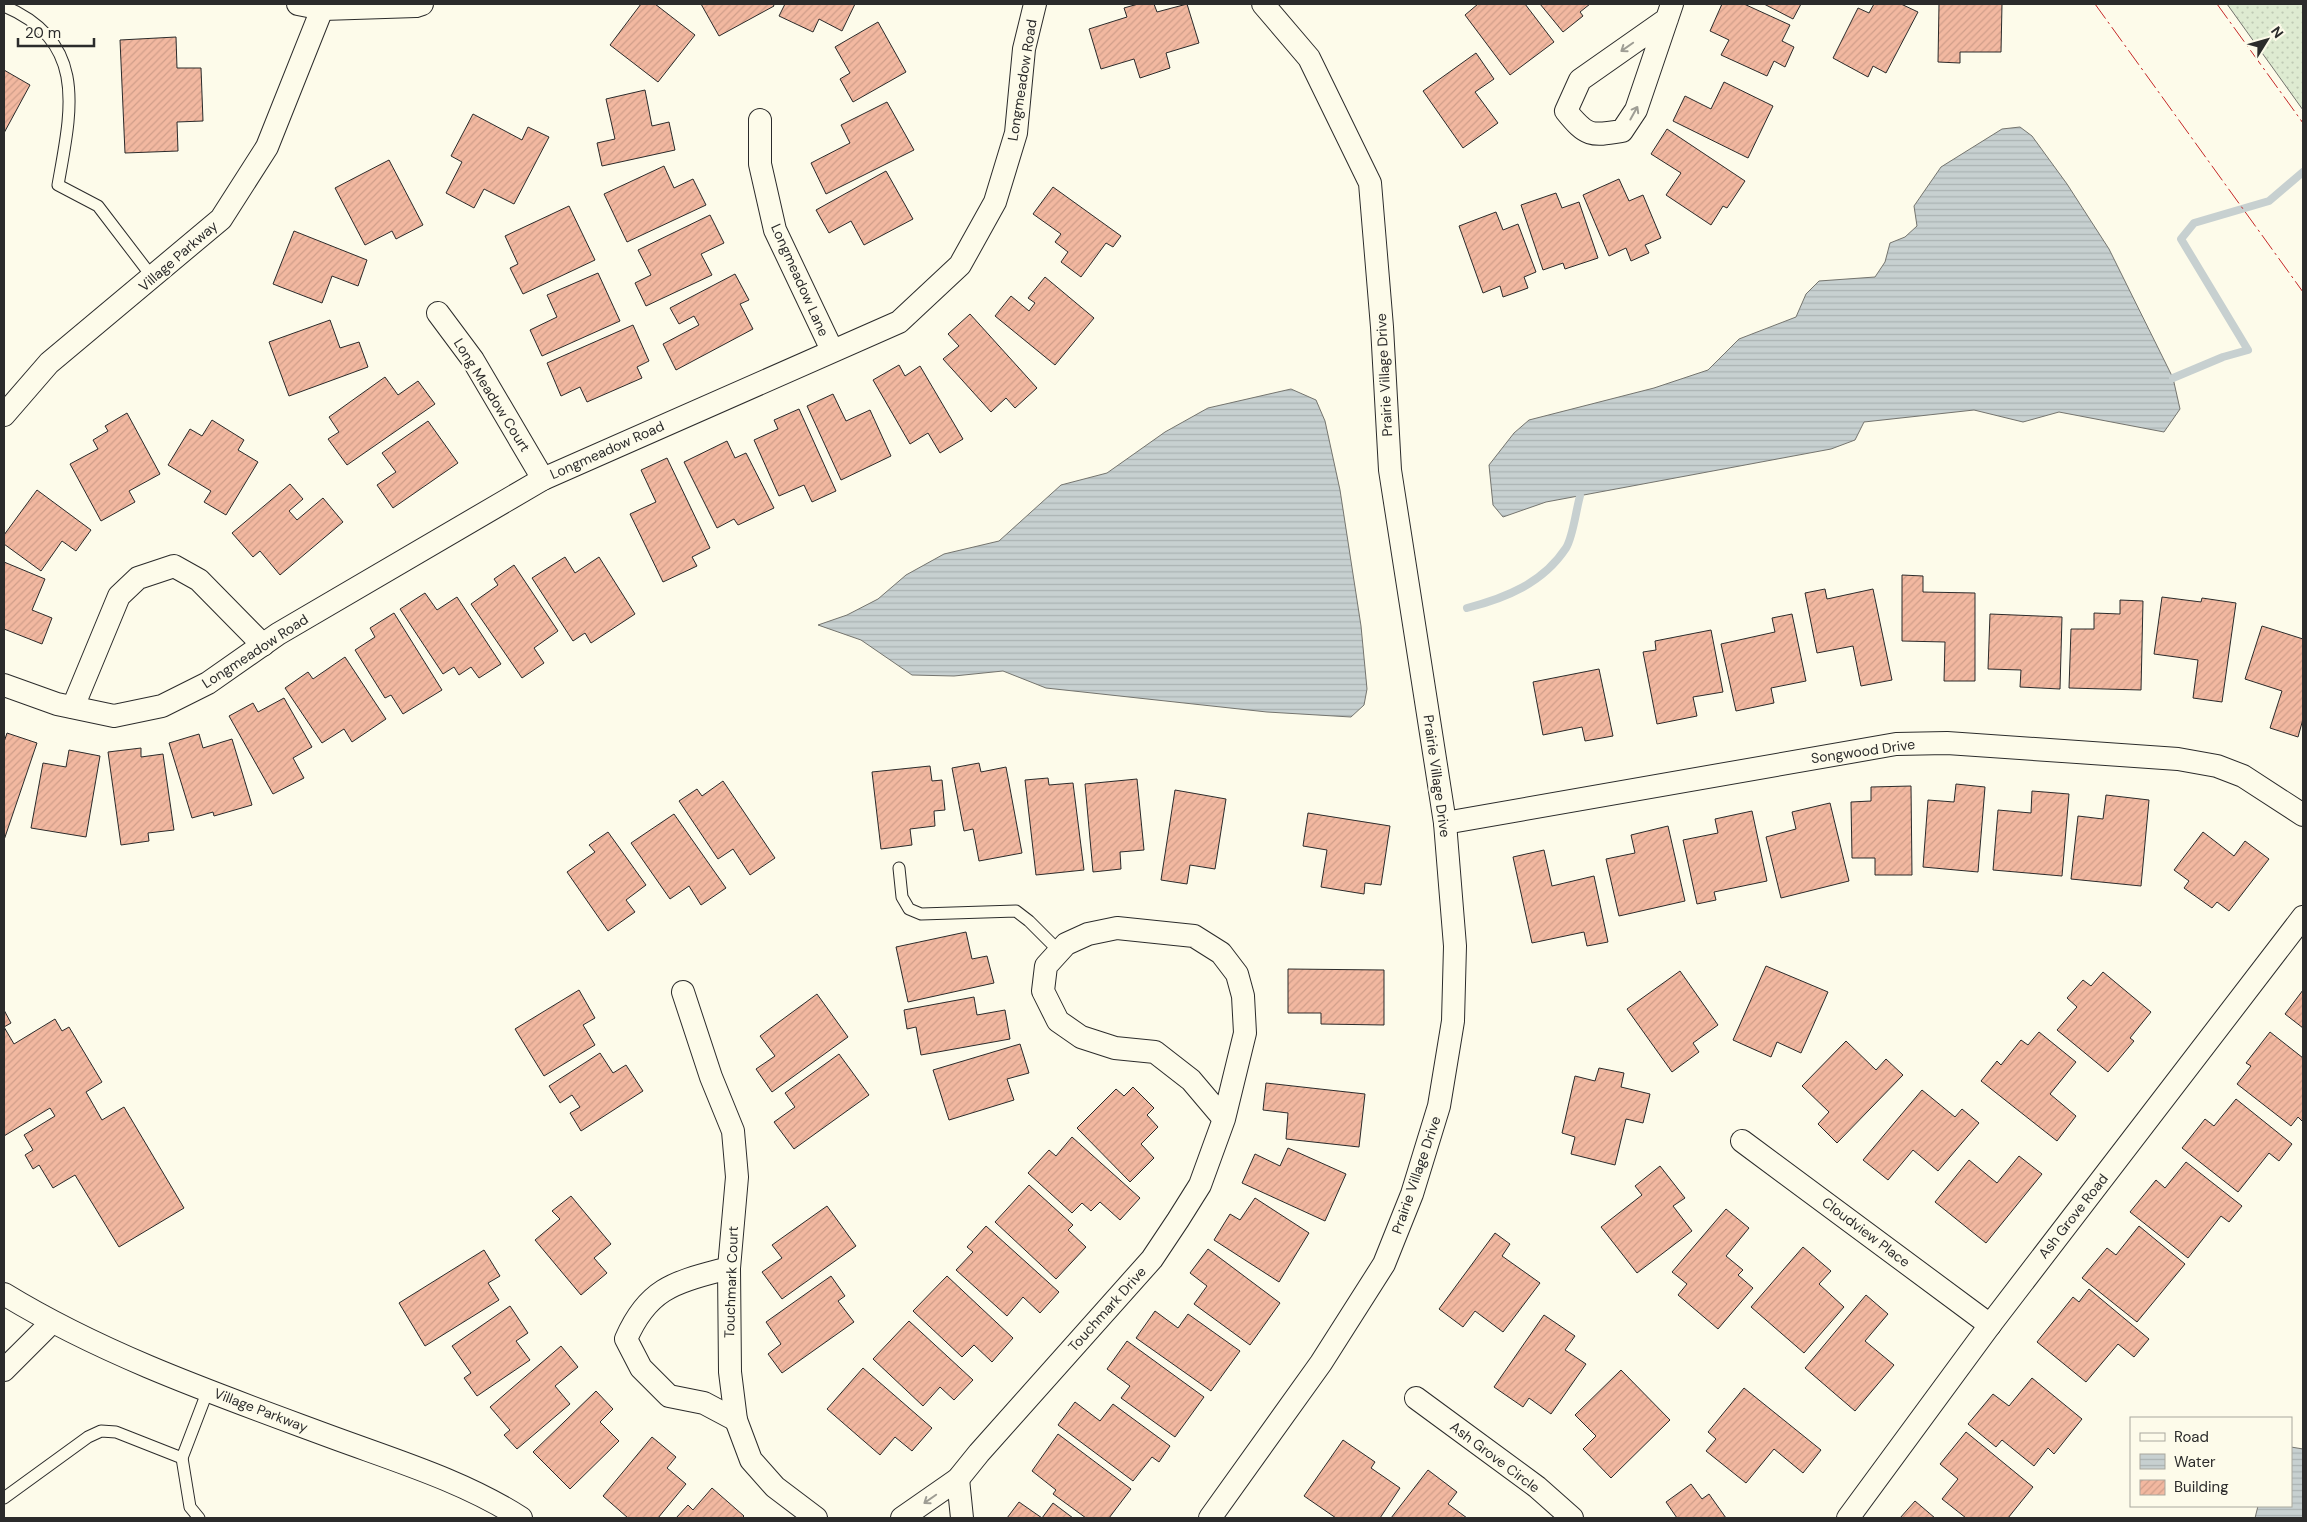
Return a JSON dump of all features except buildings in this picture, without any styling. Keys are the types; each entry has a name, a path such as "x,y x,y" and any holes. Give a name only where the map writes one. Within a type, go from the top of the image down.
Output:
{"street":[{"path":"298,4 324,6 416,6 422,4"},
{"name":"Longmeadow Road","path":"4,685 73,708 114,716 162,706 208,683 263,645 465,522 543,479 899,322 960,265 994,202 1016,133 1024,49 1035,4"},
{"name":"Prairie Village Drive","path":"1210,1518 1321,1363 1384,1264 1412,1194 1440,1106 1453,1022 1456,946 1445,823 1390,470 1382,327 1370,183 1309,58 1263,4"},
{"name":"Village Parkway","path":"4,415 49,364 221,219 267,147 324,6"},
{"path":"1670,11 1636,110 1622,131 1595,136 1579,127 1566,111 1580,80 1670,11"},
{"name":"Longmeadow Lane","path":"760,120 760,164 775,230 832,350"},
{"name":"Long Meadow Court","path":"438,313 473,360 543,479"},
{"path":"73,708 119,596 138,578 174,566 199,580 263,645"},
{"name":"Songwood Drive","path":"1445,823 1896,744 1947,743 2178,758 2209,765 2243,776 2303,815"},
{"name":"Ash Grove Road","path":"1848,1518 1990,1325 2303,917"},
{"name":"Touchmark Drive","path":"902,1518 958,1479 1152,1259 1200,1185 1224,1119 1244,1032 1243,996 1238,974 1221,953 1194,936 1117,928 1088,934 1066,944 1046,966 1043,991 1058,1021 1081,1037 1107,1045 1155,1052 1191,1080 1224,1119"},
{"name":"Touchmark Court","path":"683,992 711,1077 733,1131 737,1176 729,1268 730,1372 736,1420 751,1460 775,1487 816,1518"},
{"name":"Cloudview Place","path":"1742,1141 1990,1325"},
{"path":"729,1268 692,1278 658,1292 636,1317 626,1338 641,1368 669,1396 704,1402 736,1420"},
{"name":"Village Parkway","path":"4,1294 51,1323 208,1390 449,1480 521,1518"},
{"path":"4,1370 51,1323"},
{"name":"Ash Grove Circle","path":"1416,1398 1537,1487 1572,1518"},
{"path":"958,1479 962,1518"}],"lane":[{"path":"4,6 24,15 53,39 66,69 70,114 58,186 98,206 153,278"},
{"path":"899,868 902,897 909,909 921,914 1016,911 1029,920 1059,951"},
{"path":"199,1518 190,1506 182,1458 208,1390"},
{"path":"4,1498 88,1437 101,1431 116,1432 182,1458"}],"green space":[{"path":"2227,4 2303,4 2303,110"}],"water":[{"path":"2020,127 2032,136 2067,184 2109,249 2173,378 2180,409 2164,432 2059,412 2023,422 1974,410 1864,422 1855,440 1831,449 1546,502 1503,517 1493,505 1489,465 1514,433 1529,420 1654,388 1708,370 1739,339 1796,317 1806,294 1819,281 1875,277 1885,262 1890,243 1905,237 1917,226 1914,206 1941,167 2002,129"},
{"path":"1291,389 1316,400 1325,421 1340,490 1361,626 1367,689 1364,705 1351,717 1267,712 1046,688 1003,671 954,676 912,675 861,640 818,625 847,615 878,599 906,575 944,554 999,541 1061,485 1107,473 1165,432 1208,408"},
{"path":"2292,1447 2303,1449 2303,1518 2255,1518 2258,1507 2292,1507"}],"waterway":[{"path":"2173,378 2223,357 2248,350 2181,239 2194,223 2269,201 2303,172"},
{"path":"1467,608 1509,594 1535,580 1546,571 1566,548 1580,496"}],"power":[{"path":"2095,4 2303,292"},
{"path":"2217,4 2303,123"}]}
